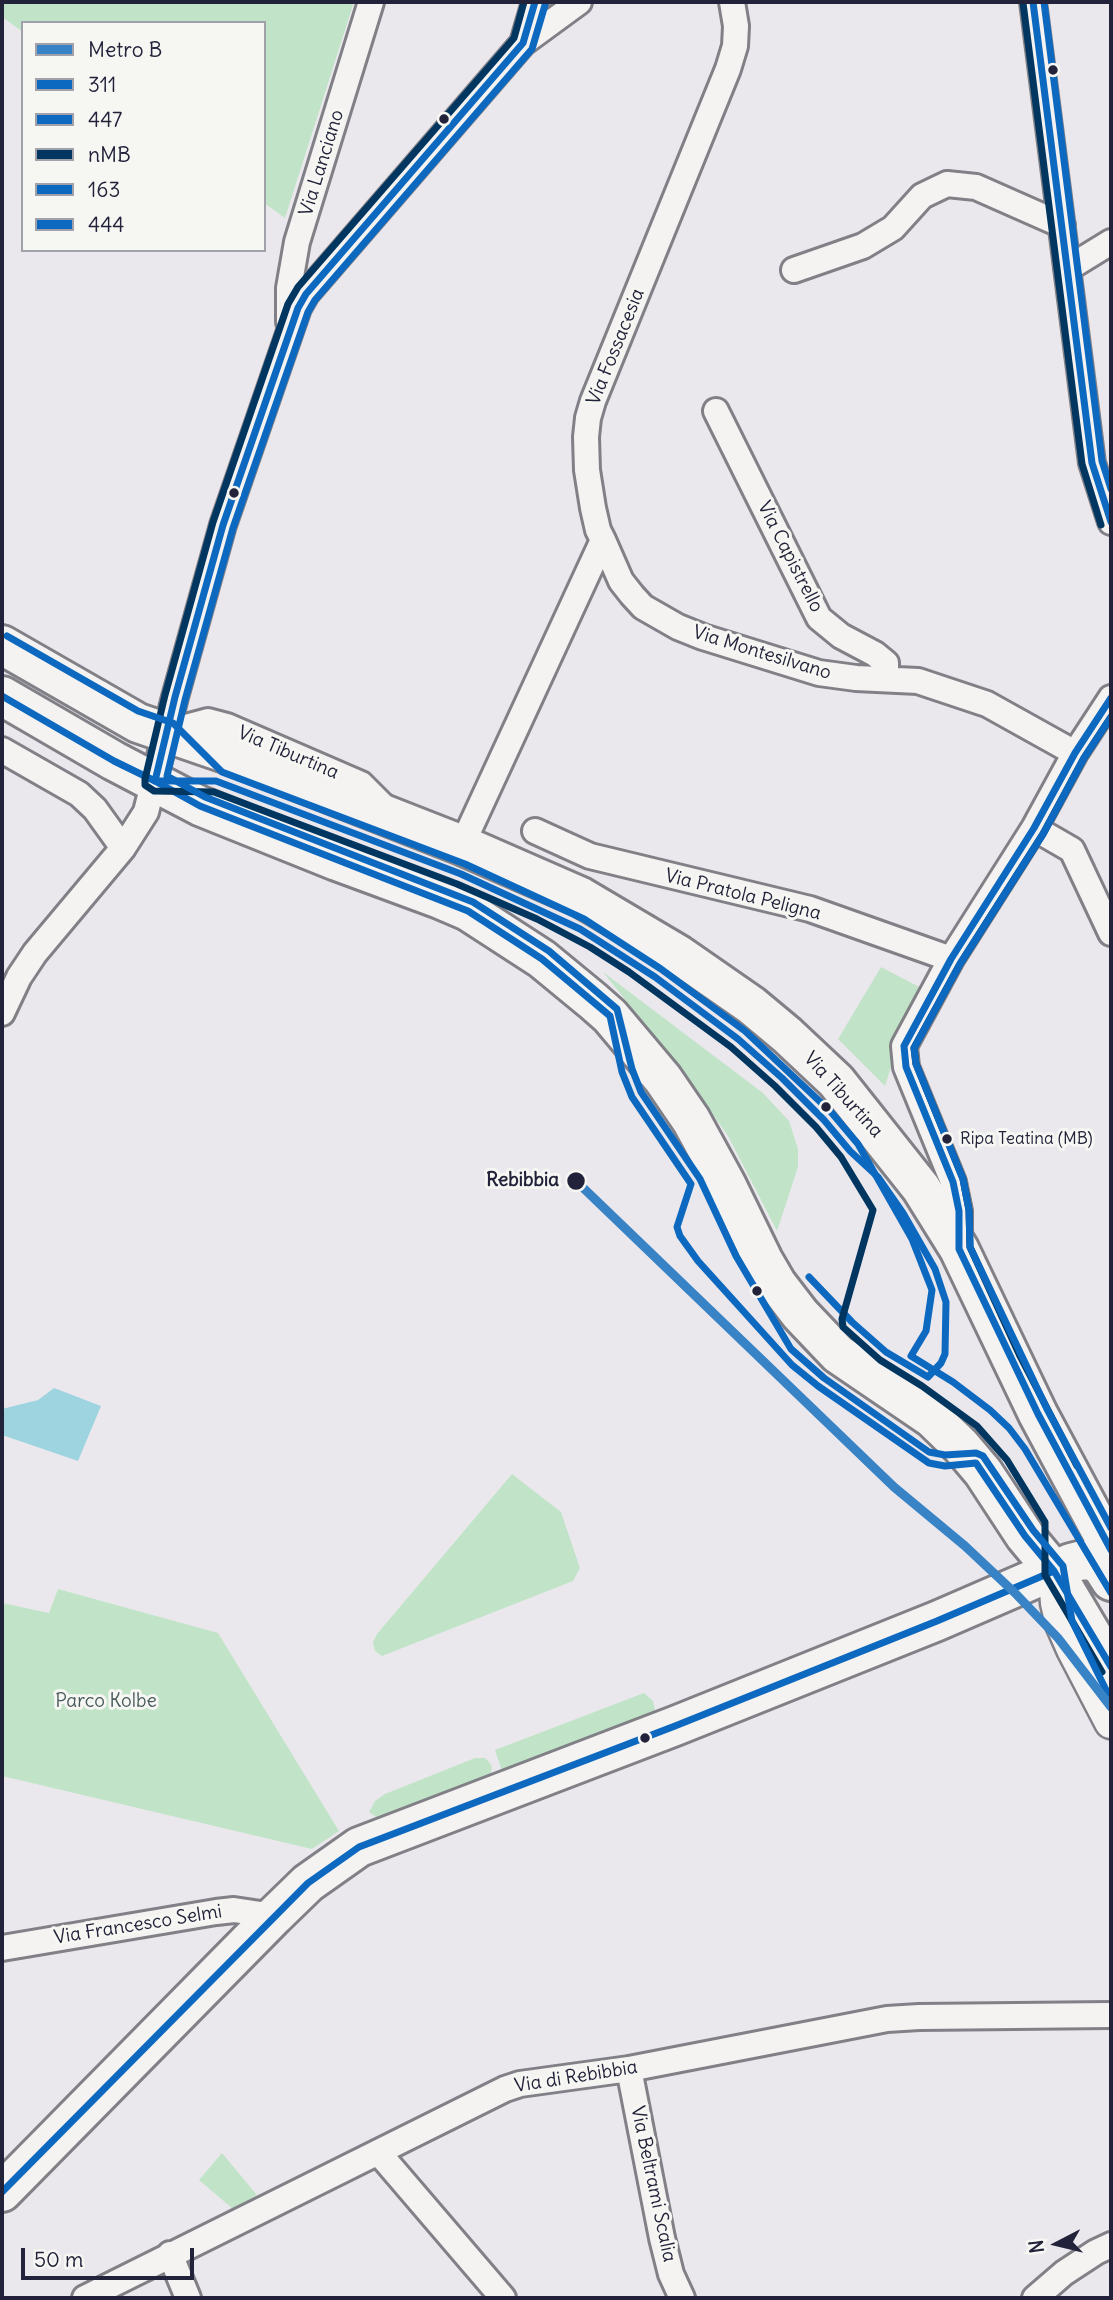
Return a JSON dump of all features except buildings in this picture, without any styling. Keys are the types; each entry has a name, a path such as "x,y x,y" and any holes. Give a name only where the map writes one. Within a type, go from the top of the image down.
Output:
{"main road":[{"name":"Via Tiburtina","path":"2,645 134,721 240,758 462,845 592,903 679,955 751,1005 836,1081 921,1188 958,1248 1032,1404 1111,1550"},
{"path":"2,696 114,761 200,806 455,905 542,959 610,1016 670,1089 703,1140 770,1272 800,1314 838,1354 932,1418 976,1463 1025,1536 1054,1571 1111,1667"},
{"path":"2,2192 308,1883 359,1847 675,1726 937,1621 1078,1561 1088,1560 1102,1567 1111,1581"}],"street":[{"name":"Via Lanciano","path":"289,327 289,288 297,242 371,2"},
{"name":"Via Lanciano","path":"2,1013 35,953 123,848 146,812 223,524 289,327 306,294 523,43 536,2"},
{"path":"523,43 579,2"},
{"name":"Via Fossacesia","path":"603,540 598,530 589,480 586,437 588,418 728,69 735,46 733,2"},
{"path":"1033,2 1092,463 1111,522"},
{"path":"794,270 863,246 893,228 922,196 947,184 976,187 1062,225"},
{"path":"1067,269 1111,242"},
{"name":"Via Capistrello","path":"716,411 819,618 841,636 886,663 886,679"},
{"path":"462,845 603,540"},
{"name":"Via Montesilvano","path":"603,540 621,581 632,595 643,607 678,627 819,673 918,681 987,704 1075,753"},
{"path":"958,1248 958,1210 953,1182 906,1067 904,1046 951,959 1034,828 1075,753 1111,698"},
{"path":"2,750 79,794 95,809 123,848"},
{"path":"1034,828 1072,850 1111,933"},
{"name":"Via Pratola Peligna","path":"535,831 590,856 810,909 951,959"},
{"path":"1054,1571 1062,1624 1111,1722"},
{"name":"Via Francesco Selmi","path":"2,1948 216,1912 234,1910 274,1916"},
{"name":"Via di Rebibbia","path":"85,2298 513,2086 629,2069 887,2019 1111,2015"},
{"name":"Via Beltrami Scalia","path":"629,2069 662,2238 671,2274 682,2298"},
{"path":"378,2152 503,2298"},
{"path":"1035,2298 1064,2273 1111,2245"},
{"path":"170,2254 188,2298"}],"green space":[{"path":"2,2 354,2 285,218 266,204 266,21 21,21 21,31 2,17"},
{"path":"881,967 927,991 899,1042 885,1086 838,1039"},
{"path":"603,972 763,1093 789,1121 798,1149 798,1167 777,1231 728,1136 688,1078"},
{"path":"512,1474 561,1512 580,1568 573,1581 382,1656 375,1651 373,1642 377,1634"},
{"name":"Parco Kolbe","path":"58,1589 218,1633 339,1831 312,1849 2,1776 2,1603 49,1613"},
{"path":"644,1693 653,1701 655,1710 647,1716 502,1771 495,1750"},
{"path":"475,1758 485,1758 490,1763 490,1776 383,1816 376,1817 369,1812 375,1801 385,1794"},
{"path":"222,2153 257,2195 233,2209 199,2180"}],"water":[{"path":"54,1388 101,1406 78,1461 2,1435 2,1409 38,1400"}],"metro line":[{"name":"B","path":"576,1181 894,1487 965,1546 1015,1593 1058,1638 1111,1707"}],"transit line":[{"name":"nMB","path":"524,2 514,38 298,287 288,304 213,522 165,695 145,785 154,791 214,792 457,884 537,919 590,947 629,972 731,1047 775,1086 816,1127 841,1157 873,1210 842,1319 843,1327 880,1360 922,1386 977,1426 1007,1460 1045,1522 1045,1575 1102,1672"},
{"name":"311","path":"535,2 523,43 306,294 298,308 223,525 175,697 155,781 200,806 468,911 542,959 610,1016 622,1072 632,1097 691,1184 677,1227 680,1236 698,1261 792,1365 818,1386 929,1463 945,1466 976,1463 1025,1536 1054,1571 1111,1667"},
{"name":"311","path":"1033,2 1092,463 1111,522"},
{"name":"163","path":"1044,2 1102,461 1111,489"},
{"name":"nMB","path":"1023,3 1082,464 1101,525"},
{"name":"163","path":"545,5 532,49 315,300 308,312 233,528 185,700 167,776 205,797 473,902 549,951 617,1009 632,1069 641,1092 700,1179 736,1256 791,1349 824,1378 929,1452 945,1455 976,1453 983,1456 1033,1530 1063,1566 1072,1621 1111,1700"},
{"name":"444","path":"7,636 138,711 173,723 222,772 465,864 584,919 661,969 745,1031 831,1112 858,1144 912,1239 932,1290 926,1331 911,1356 953,1382 1009,1428 1025,1449 1111,1593"},
{"name":"447","path":"2,696 114,761 155,781 216,781 461,874 580,929 655,977 738,1039 782,1078 878,1177 903,1213 935,1269 946,1302 945,1354 941,1363 928,1377"},
{"name":"311","path":"1111,698 1075,753 1034,828 951,959 904,1046 906,1067 953,1182 959,1211 959,1249 1038,1414 1111,1550"},
{"name":"nMB","path":"1077,1466 1020,1356 970,1247 969,1210 963,1179 916,1064 914,1048 960,964 1043,834 1084,758 1111,717"},
{"name":"163","path":"1111,717 1084,758 1043,834 960,964 914,1048 916,1064 963,1179 969,1210 970,1247 1047,1409 1111,1528"},
{"name":"447","path":"809,1277 852,1322 886,1352 928,1377"},
{"name":"311","path":"2,2192 308,1883 359,1847 675,1726 1054,1571"}],"place":[{"name":"Ripa Teatina (MB)","path":"947,1139"},
{"name":"Rebibbia","path":"576,1181"}]}
